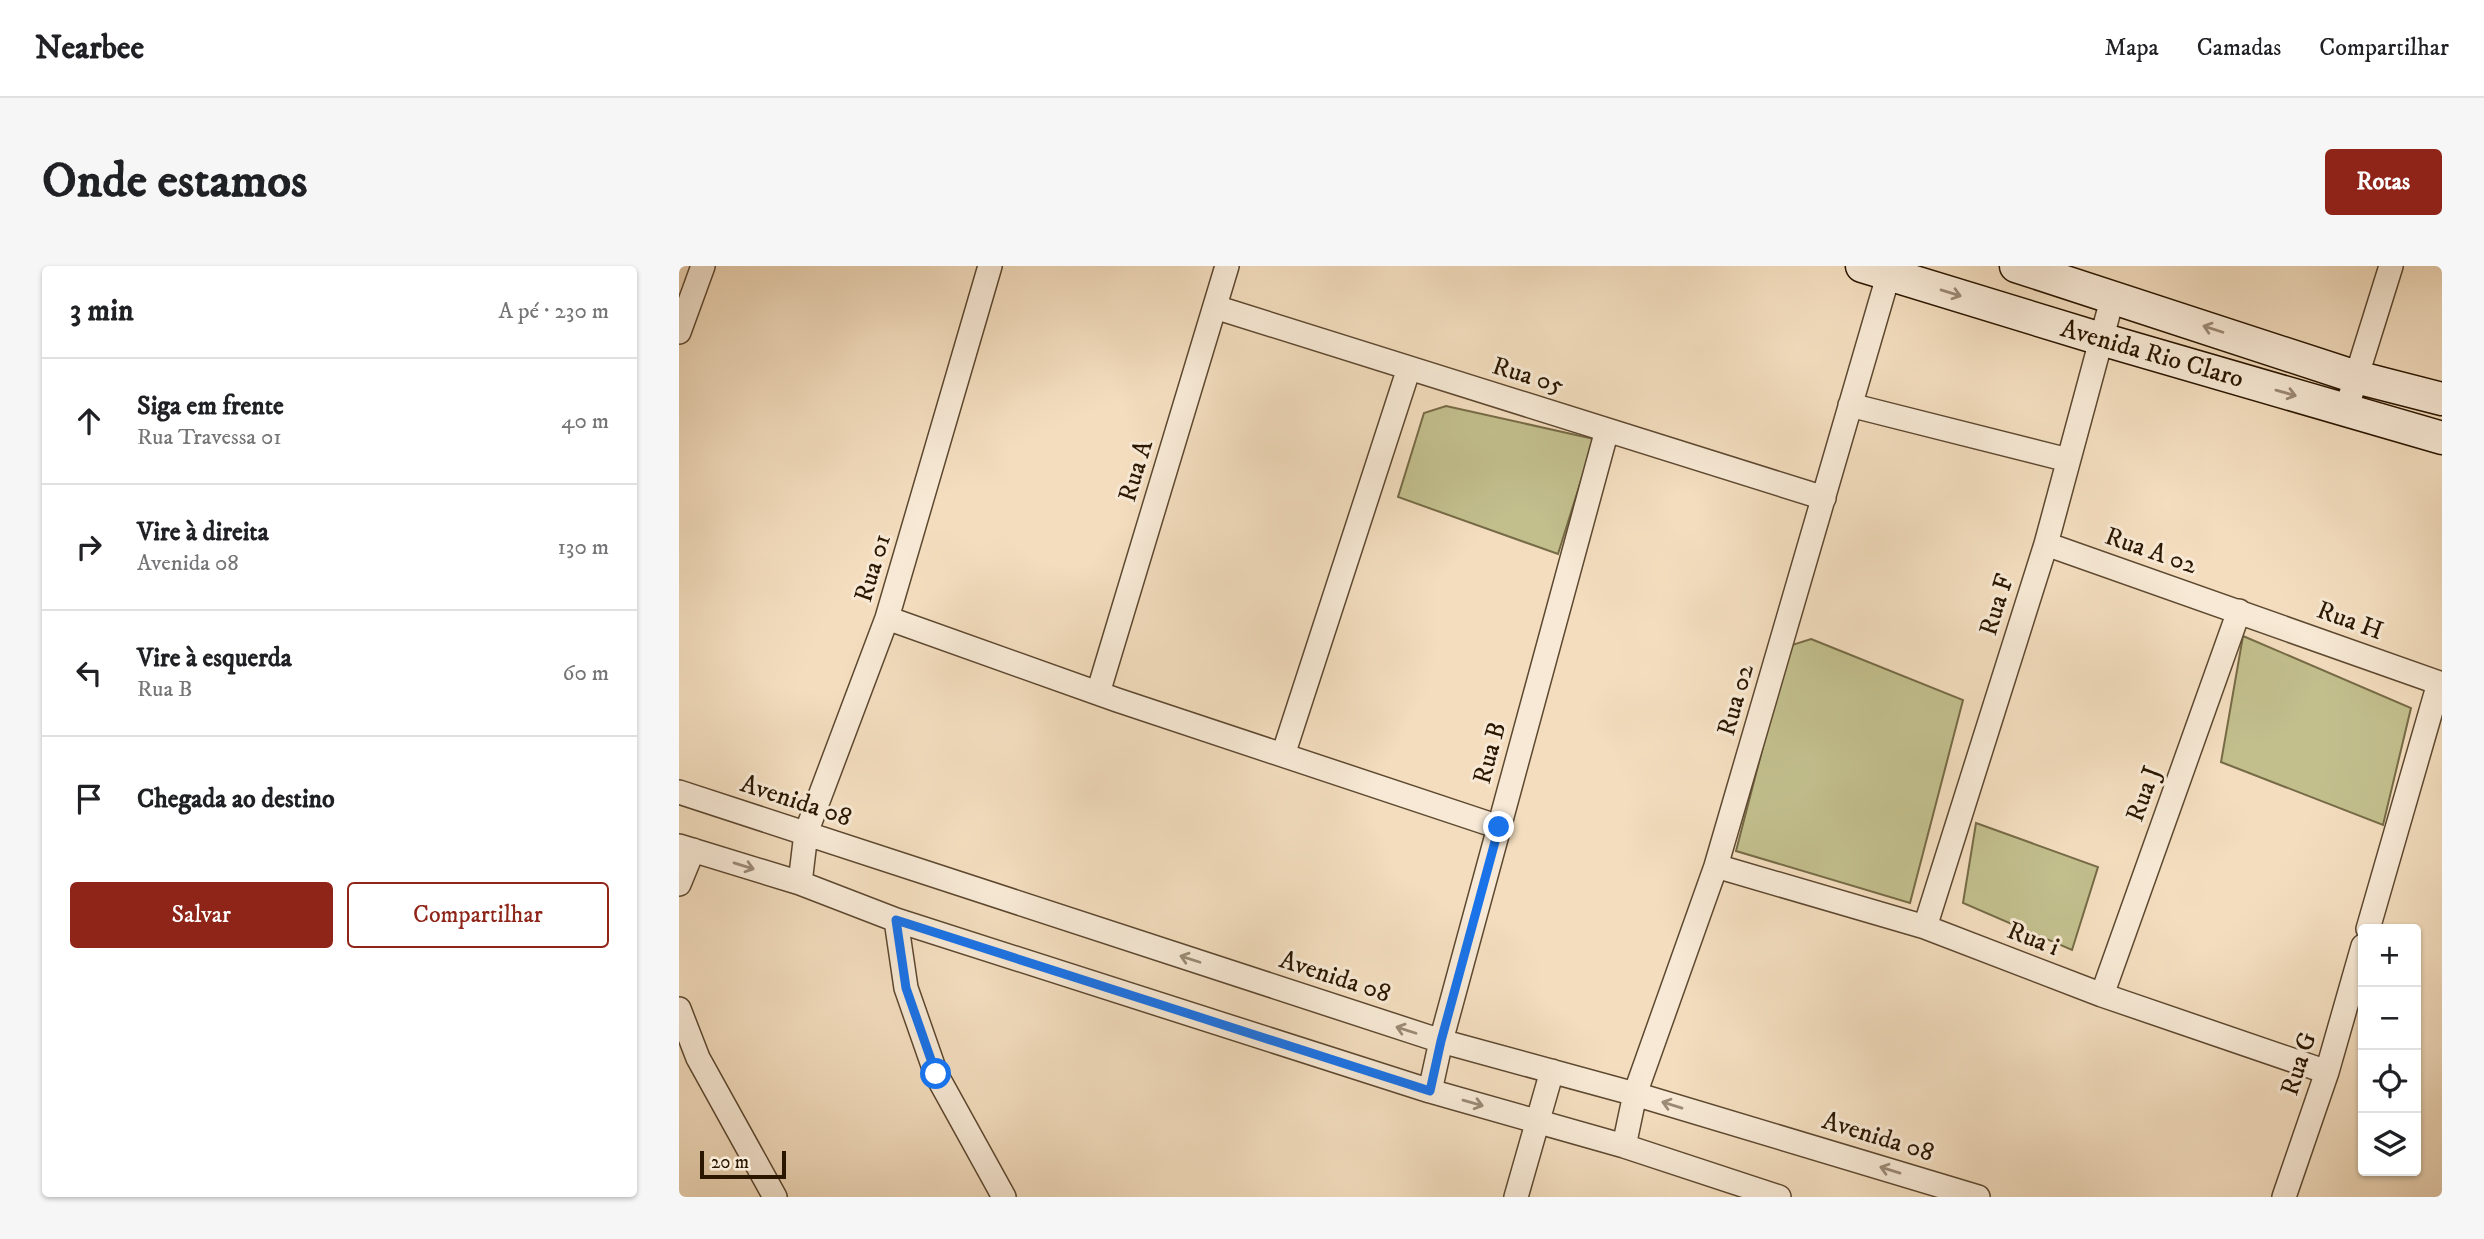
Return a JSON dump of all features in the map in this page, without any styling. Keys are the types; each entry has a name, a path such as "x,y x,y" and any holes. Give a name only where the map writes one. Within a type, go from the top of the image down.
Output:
{"street":[{"path":"679,332 703,266"},
{"name":"Rua 01","path":"800,883 806,833 887,618 991,266"},
{"name":"Rua A","path":"1098,693 1227,266"},
{"name":"Avenida Rio Claro","path":"2016,266 2356,377 2442,400"},
{"path":"2346,411 2391,266"},
{"name":"Avenida Rio Claro","path":"1880,269 2101,339 2442,438"},
{"name":"Rua 02","path":"1624,1146 1636,1094 1716,866 1824,498 1850,405 1880,269"},
{"name":"Rua F","path":"1925,928 2046,544 2113,296"},
{"name":"Rua 05","path":"1215,307 1824,498"},
{"path":"1283,755 1409,368"},
{"path":"1850,405 2068,460"},
{"name":"Rua B","path":"1430,1091 1441,1041 1607,430"},
{"name":"Rua A 02","path":"2046,544 2239,611"},
{"name":"Rua H","path":"2239,611 2440,684"},
{"name":"Rua J","path":"2102,995 2239,611"},
{"path":"887,618 1098,693 1499,827"},
{"path":"2369,924 2440,684"},
{"name":"Avenida 08","path":"679,792 1441,1041 1636,1094 1979,1197"},
{"path":"679,884 686,848 800,883 896,920 1430,1091 1624,1146 1779,1197"},
{"name":"Rua i","path":"1716,866 1925,928 2102,995 2327,1072"},
{"path":"896,920 906,988 936,1074 1004,1197"},
{"name":"Rua G","path":"2284,1197 2327,1072 2358,964"},
{"path":"679,1009 698,1058 775,1197"},
{"path":"1516,1197 1552,1071"}],"shaded area":[{"path":"1446,406 1594,439 1558,554 1398,497 1424,413"},
{"path":"2243,636 2411,708 2383,825 2221,762"},
{"path":"1811,639 1963,700 1910,903 1736,851 1792,645"},
{"path":"1976,823 2098,867 2072,950 1963,903"}],"route":[{"path":"936,1074 906,988 896,920 1430,1091 1499,827"}]}
